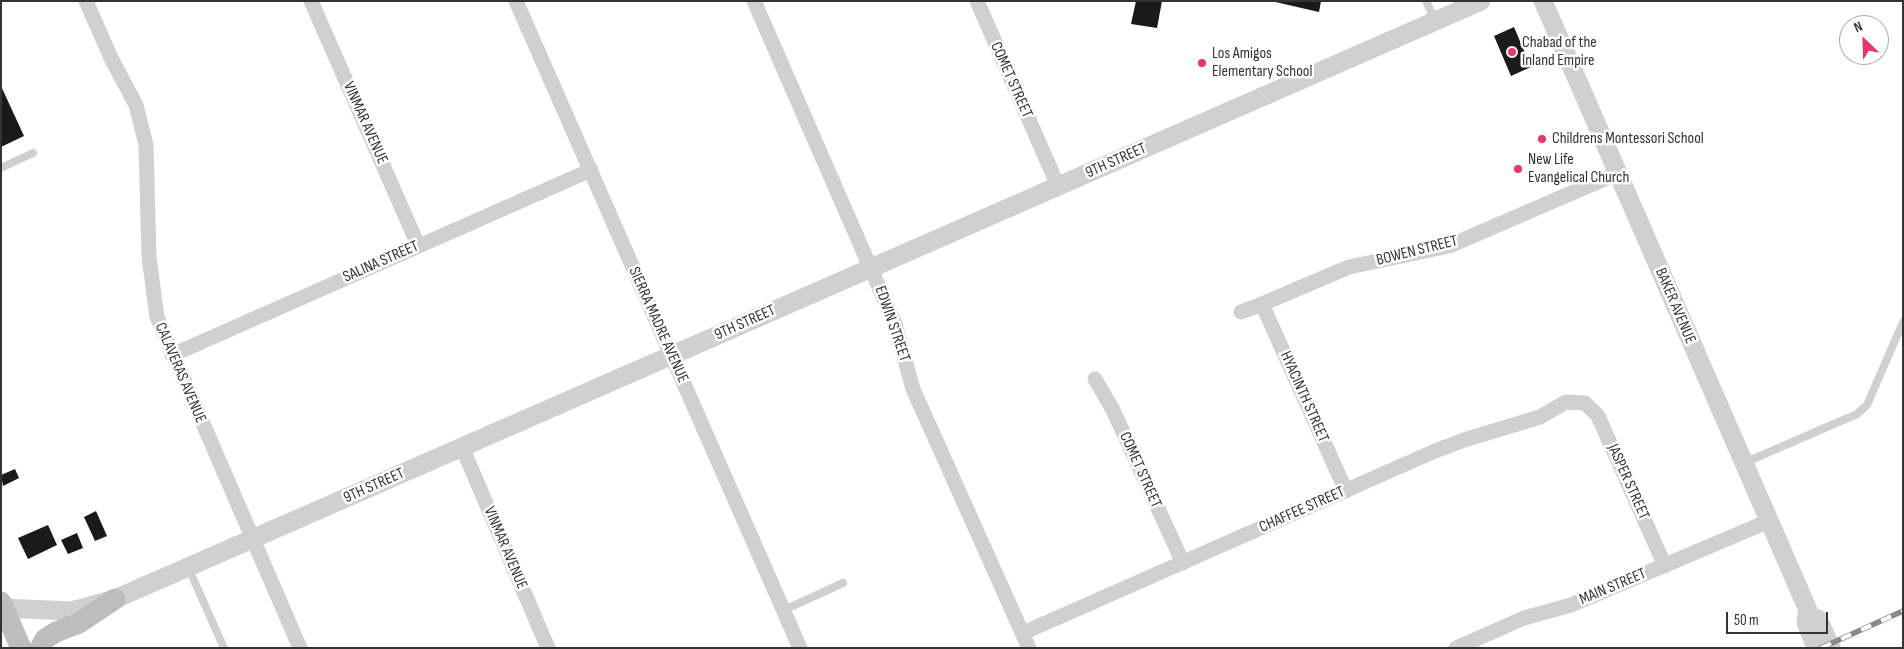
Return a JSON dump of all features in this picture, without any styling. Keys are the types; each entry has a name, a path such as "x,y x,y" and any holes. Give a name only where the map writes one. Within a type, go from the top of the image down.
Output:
{"main road":[{"path":"40,648 45,639 56,632 79,623 114,599"},
{"path":"2,606 21,648"}],"street":[{"name":"CALAVERAS AVENUE","path":"86,1 111,58 136,106 146,145 150,266 156,317 300,648"},
{"name":"VINMAR AVENUE","path":"311,1 418,245"},
{"name":"SIERRA MADRE AVENUE","path":"516,1 800,648"},
{"name":"EDWIN STREET","path":"754,1 895,324 913,389 1029,648"},
{"name":"COMET STREET","path":"977,1 1058,186"},
{"name":"9TH STREET","path":"2,606 72,611 114,599 1481,1"},
{"name":"BAKER AVENUE","path":"1543,1 1808,610 1817,616 1831,648"},
{"name":"SALINA STREET","path":"172,355 591,170"},
{"name":"BOWEN STREET","path":"1241,312 1350,267 1449,246 1618,173"},
{"name":"HYACINTH STREET","path":"1262,304 1346,491"},
{"name":"COMET STREET","path":"1095,379 1112,408 1183,563"},
{"name":"CHAFFEE STREET","path":"1023,633 1435,451 1464,440 1540,417 1566,402 1584,403"},
{"name":"JASPER STREET","path":"1584,403 1598,416 1665,566"},
{"name":"VINMAR AVENUE","path":"462,447 548,648"},
{"name":"MAIN STREET","path":"1456,648 1524,618 1571,605 1769,521"},
{"name":"BAKER AVENUE","path":"1808,610 1806,622 1816,648"}],"lane":[{"path":"1426,1 1435,22"},
{"path":"1,168 33,154"},
{"path":"1744,463 1857,414 1868,405 1903,322"},
{"path":"188,567 224,648"},
{"path":"784,610 844,583"}],"building":[{"path":"1136,1 1162,1 1157,28 1131,24"},
{"path":"1271,1 1321,1 1319,12"},
{"name":"Chabad of the Inland Empire","path":"1514,27 1531,67 1511,76 1494,36"},
{"path":"1,86 24,136 1,147"},
{"path":"15,469 19,478 3,486 1,475"},
{"path":"96,511 107,536 95,541 84,517"},
{"path":"48,525 57,545 28,559 18,538"},
{"path":"77,533 83,548 68,554 61,540"}],"railway":[{"path":"1821,648 1903,611"}],"place":[{"name":"Chabad of the Inland Empire","path":"1512,52"},
{"name":"Los Amigos Elementary School","path":"1202,63"},
{"name":"Childrens Montessori School","path":"1542,139"},
{"name":"New Life Evangelical Church","path":"1518,169"}]}
